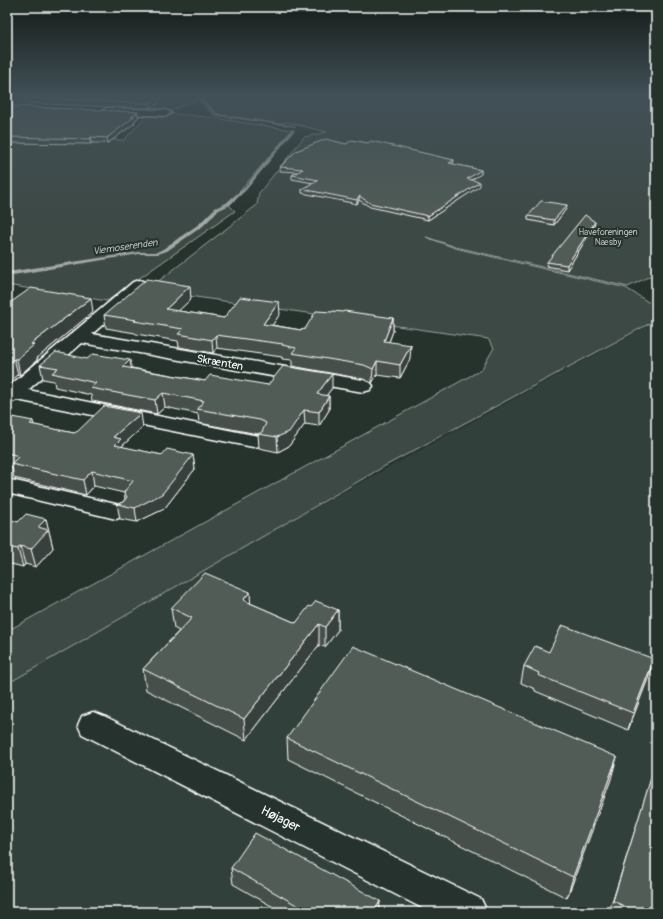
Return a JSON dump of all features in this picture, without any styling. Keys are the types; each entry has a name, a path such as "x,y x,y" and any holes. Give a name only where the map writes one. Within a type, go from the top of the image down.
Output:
{"street":[{"path":"10,395 139,284"},
{"name":"Skrænten","path":"78,337 363,386"},
{"path":"10,395 253,441"},
{"path":"7,486 116,511"},
{"name":"Højager","path":"93,725 468,912"}],"shaded area":[{"path":"656,321 656,912 7,912 7,676"}],"green space":[{"path":"126,138 285,138 239,192 227,203 235,211 107,301 7,285 7,139 124,140"},
{"name":"Haveforeningen Næsby","path":"303,138 656,138 656,273 628,287 456,247 426,237 455,248 626,288 656,307 656,320 385,466 7,684 7,631 481,370 494,348 488,339 147,290 257,205 259,193"}],"building":[{"path":"44,138 91,138 90,139"},
{"path":"326,139 346,144 352,140 368,143 371,141 454,160 449,163 481,170 467,179 480,182 428,216 370,203 359,196 357,200 302,189 318,180 292,175 303,169 280,167 296,151"},
{"path":"541,201 567,205 554,220 528,216"},
{"path":"585,215 595,222 567,265 547,262"},
{"path":"147,279 190,286 166,309 224,318 240,297 279,302 263,324 301,330 305,329 316,311 344,311 393,318 384,341 411,345 400,365 377,361 373,369 364,365 292,353 296,348 282,345 283,344 216,335 212,340 178,334 183,329 104,315"},
{"path":"31,288 91,298 31,344 34,345 17,359 14,359 7,365 7,305"},
{"path":"56,352 87,359 93,354 130,360 123,367 205,381 210,375 268,385 283,366 332,374 317,394 329,396 319,412 304,410 289,432 277,437 258,434 262,432 266,423 260,420 197,409 204,401 163,393 155,400 90,388 96,383 52,373 58,368 40,365"},
{"path":"104,406 141,413 113,437 121,439 115,445 162,455 167,449 193,455 162,494 135,508 117,504 123,502 127,497 124,492 133,481 92,471 83,480 11,464 19,456 7,453 7,422 13,417 33,421 30,424 74,433"},
{"path":"26,514 46,519 38,527 48,530 31,549 20,546 18,549 7,547 7,519 18,522"},
{"path":"205,573 250,592 243,600 296,623 309,606 311,607 316,601 338,610 325,627 319,624 244,719 143,669 192,618 171,608"},
{"path":"562,625 654,659 633,713 538,675 539,673 524,666 535,646 549,652"},
{"path":"353,646 617,757 573,877 287,738"},
{"path":"651,778 656,780 656,912 637,912 613,901"},
{"path":"255,833 380,901 374,912 309,912 231,868"}],"waterway":[{"name":"Viemoserenden","path":"7,274 139,253 158,253 165,250 201,225 217,209 228,204 245,189 287,138"}]}
